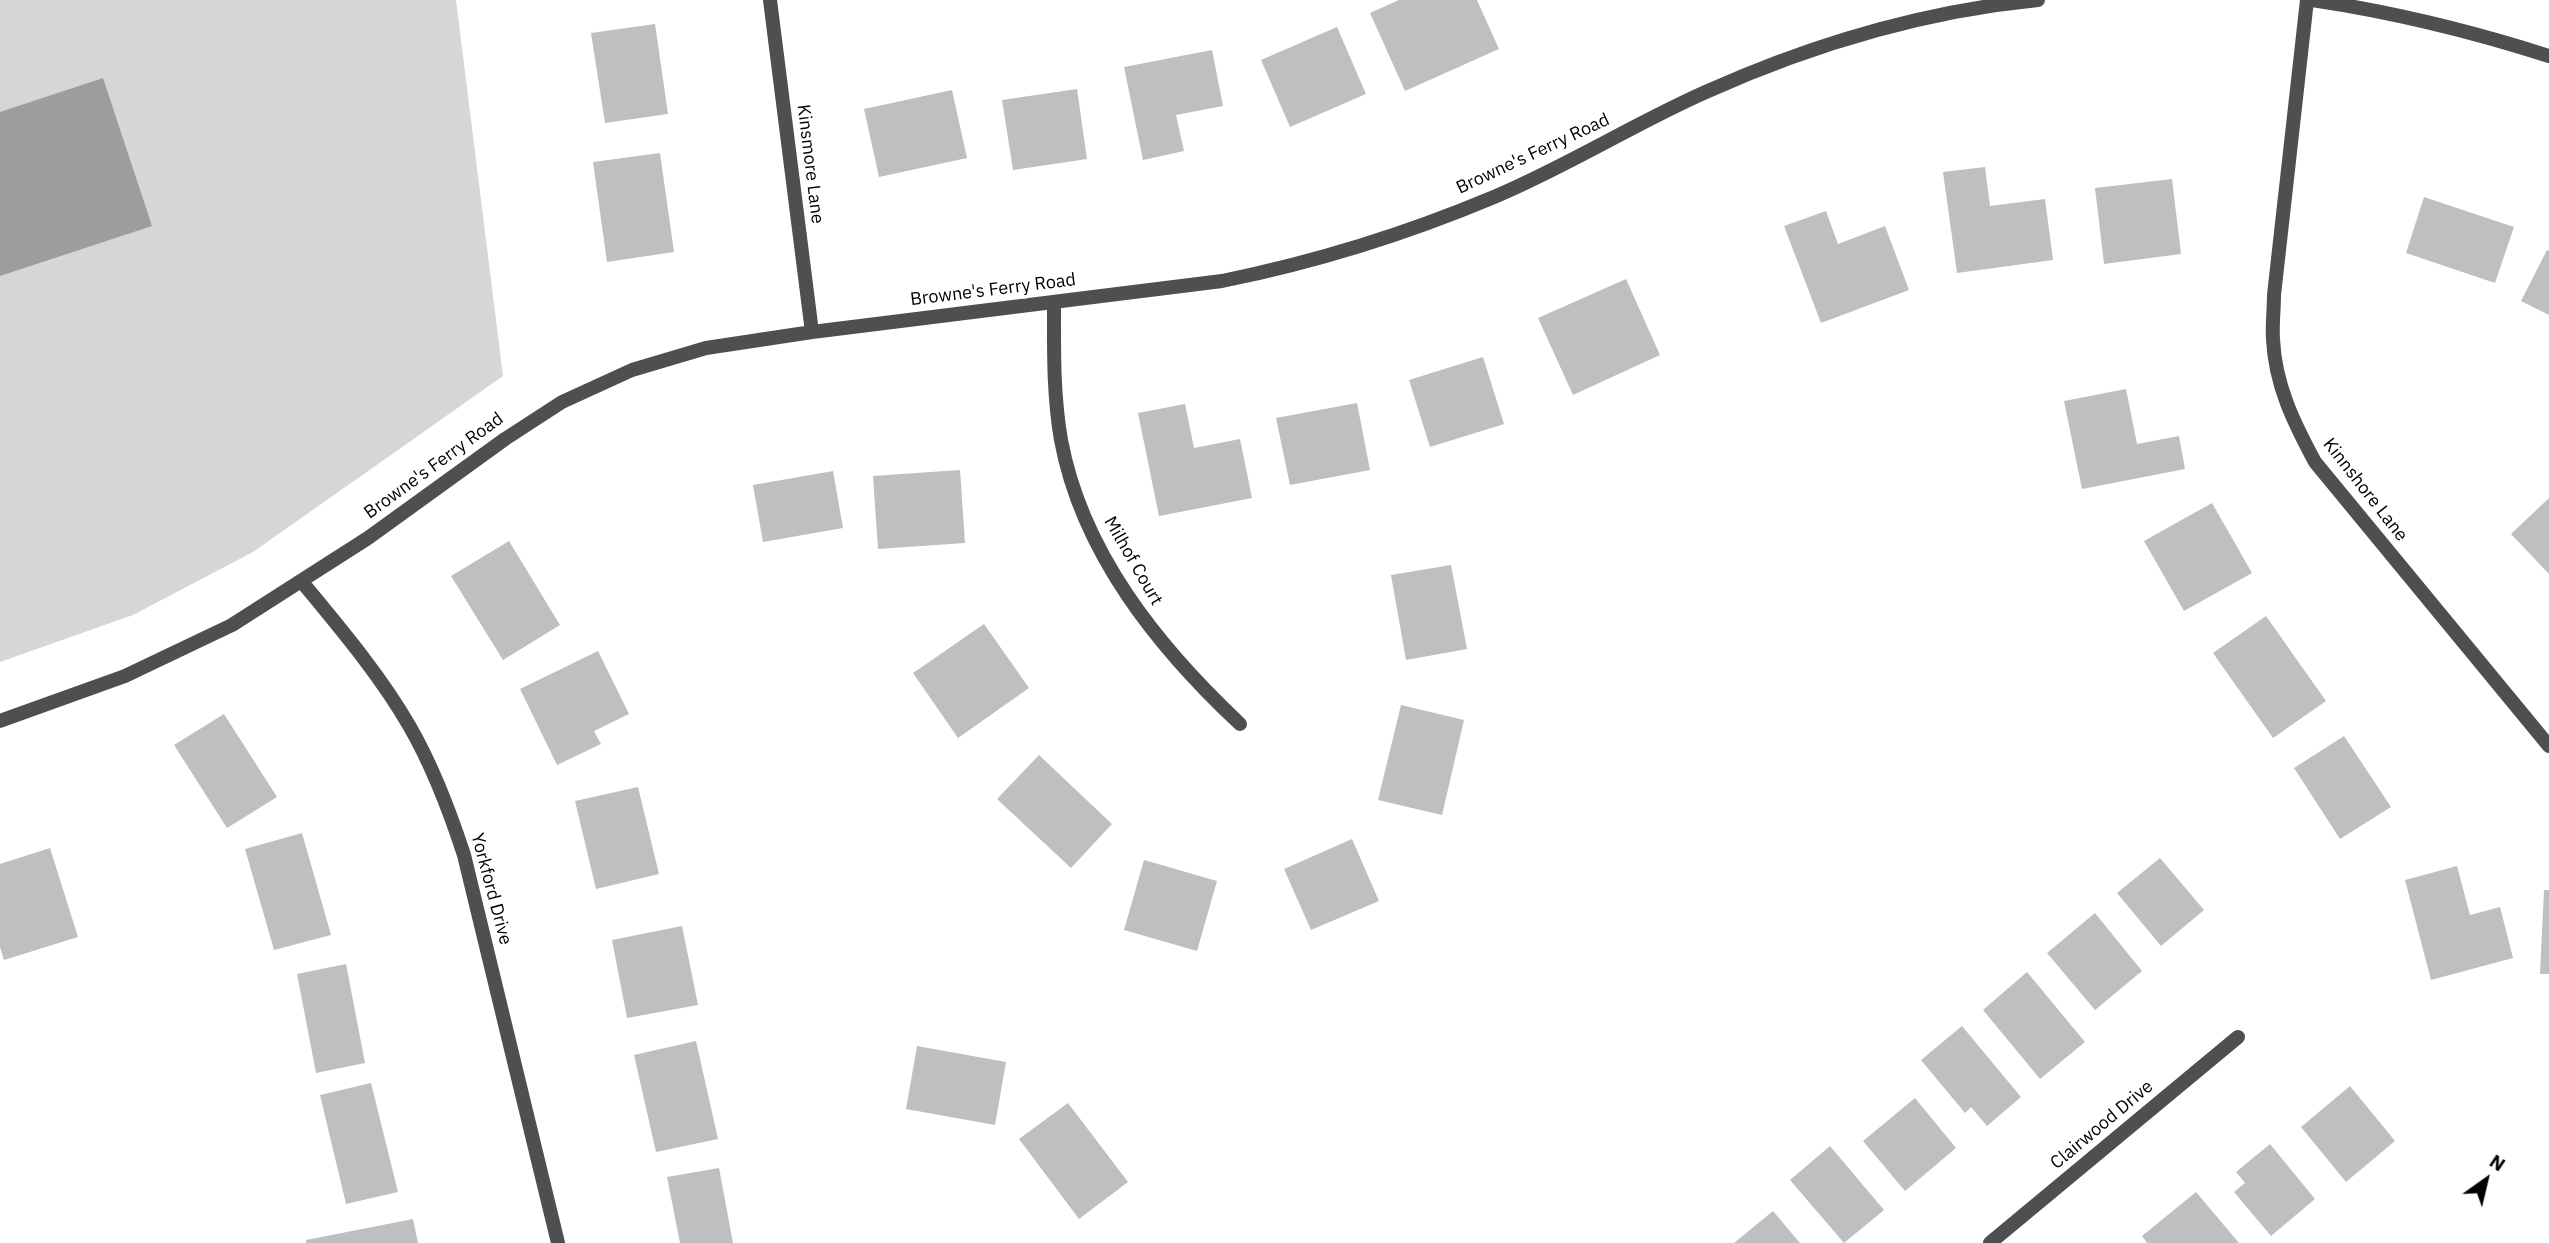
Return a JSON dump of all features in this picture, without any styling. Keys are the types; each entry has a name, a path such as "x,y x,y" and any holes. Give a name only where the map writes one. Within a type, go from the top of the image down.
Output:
{"street":[{"name":"Kinsmore Lane","path":"770,0 812,332"},
{"name":"Browne's Ferry Road","path":"0,720 125,676 232,625 368,538 505,439 562,402 596,384 632,370 706,348 812,332 1222,281 1269,272 1385,240 1497,196 1707,91 1799,55 1893,26 2009,3 2038,0"},
{"name":"Kinnshore Lane","path":"2307,0 2274,295 2273,340 2281,391 2290,416 2315,462 2549,746"},
{"path":"2312,0 2363,7 2479,33 2549,56"},
{"name":"Milhof Court","path":"1054,302 1054,369 1061,439 1069,472 1093,536 1127,595 1152,630 1209,695 1240,724"},
{"name":"Yorkford Drive","path":"302,582 364,658 404,718 447,803 464,855 558,1243"},
{"name":"Clairwood Drive","path":"1990,1243 2238,1037"}],"shaded area":[{"path":"0,0 456,0 503,376 253,552 133,615 0,662"},
{"path":"103,78 152,226 0,276 0,112"}],"building":[{"path":"1399,0 1477,0 1499,49 1405,91 1370,13"},
{"path":"655,24 668,114 605,123 591,33"},
{"path":"1337,27 1366,94 1290,127 1261,60"},
{"path":"1212,50 1223,106 1176,115 1184,151 1143,160 1124,67"},
{"path":"1077,89 1087,159 1013,170 1002,100"},
{"path":"952,90 967,158 879,177 864,109"},
{"path":"660,153 674,252 607,262 593,162"},
{"path":"1985,167 1990,206 2045,199 2053,260 1957,273 1943,172"},
{"path":"2172,179 2181,254 2104,264 2095,188"},
{"path":"2424,197 2514,227 2495,283 2406,253"},
{"path":"1826,211 1838,244 1885,226 1909,290 1821,323 1784,226"},
{"path":"2547,250 2549,251 2549,315 2521,301"},
{"path":"1626,279 1660,355 1573,395 1538,318"},
{"path":"1483,357 1504,424 1430,447 1409,380"},
{"path":"2126,389 2137,444 2179,436 2185,469 2082,489 2064,401"},
{"path":"1357,403 1370,470 1290,485 1276,418"},
{"path":"1185,404 1194,448 1240,439 1252,498 1159,516 1138,413"},
{"path":"960,470 965,543 878,549 873,476"},
{"path":"833,471 843,528 763,542 753,485"},
{"path":"2549,498 2549,574 2511,534"},
{"path":"2212,503 2252,573 2184,611 2144,541"},
{"path":"509,541 560,625 503,660 451,576"},
{"path":"1451,565 1467,649 1406,660 1391,575"},
{"path":"2266,616 2326,701 2273,738 2213,653"},
{"path":"984,624 1029,688 958,738 913,673"},
{"path":"598,651 629,714 594,731 601,744 557,765 520,689"},
{"path":"1401,705 1464,720 1442,815 1378,800"},
{"path":"224,714 277,797 227,828 174,745"},
{"path":"2344,736 2391,807 2340,839 2294,768"},
{"path":"1039,755 1112,824 1071,868 997,799"},
{"path":"638,787 659,874 596,889 575,801"},
{"path":"302,833 331,935 274,950 245,849"},
{"path":"1352,839 1379,901 1311,930 1284,869"},
{"path":"50,848 78,937 4,960 0,947 0,864"},
{"path":"2160,858 2204,910 2161,946 2117,893"},
{"path":"1144,860 1217,881 1197,951 1124,930"},
{"path":"2457,866 2470,915 2500,907 2513,958 2431,980 2405,880"},
{"path":"2544,890 2549,890 2549,974 2540,974"},
{"path":"2095,913 2142,971 2095,1010 2047,953"},
{"path":"682,926 698,1005 627,1018 612,940"},
{"path":"346,964 365,1063 316,1073 297,974"},
{"path":"2027,972 2085,1042 2040,1079 1983,1010"},
{"path":"1962,1026 2021,1097 1987,1126 1971,1107 1965,1113 1921,1060"},
{"path":"696,1041 718,1139 656,1152 634,1055"},
{"path":"917,1046 1006,1062 995,1125 906,1109"},
{"path":"371,1083 398,1192 346,1204 320,1095"},
{"path":"2350,1086 2395,1141 2346,1182 2301,1127"},
{"path":"1915,1098 1956,1148 1905,1191 1863,1141"},
{"path":"1068,1103 1128,1182 1079,1219 1019,1139"},
{"path":"2270,1144 2315,1199 2271,1236 2234,1192 2245,1183 2236,1172"},
{"path":"1830,1146 1884,1210 1844,1243 1790,1180"},
{"path":"719,1168 733,1243 680,1243 667,1177"},
{"path":"2196,1192 2239,1243 2147,1243 2142,1236"},
{"path":"1773,1211 1800,1243 1734,1243"},
{"path":"413,1219 418,1243 306,1243 306,1240"}]}
